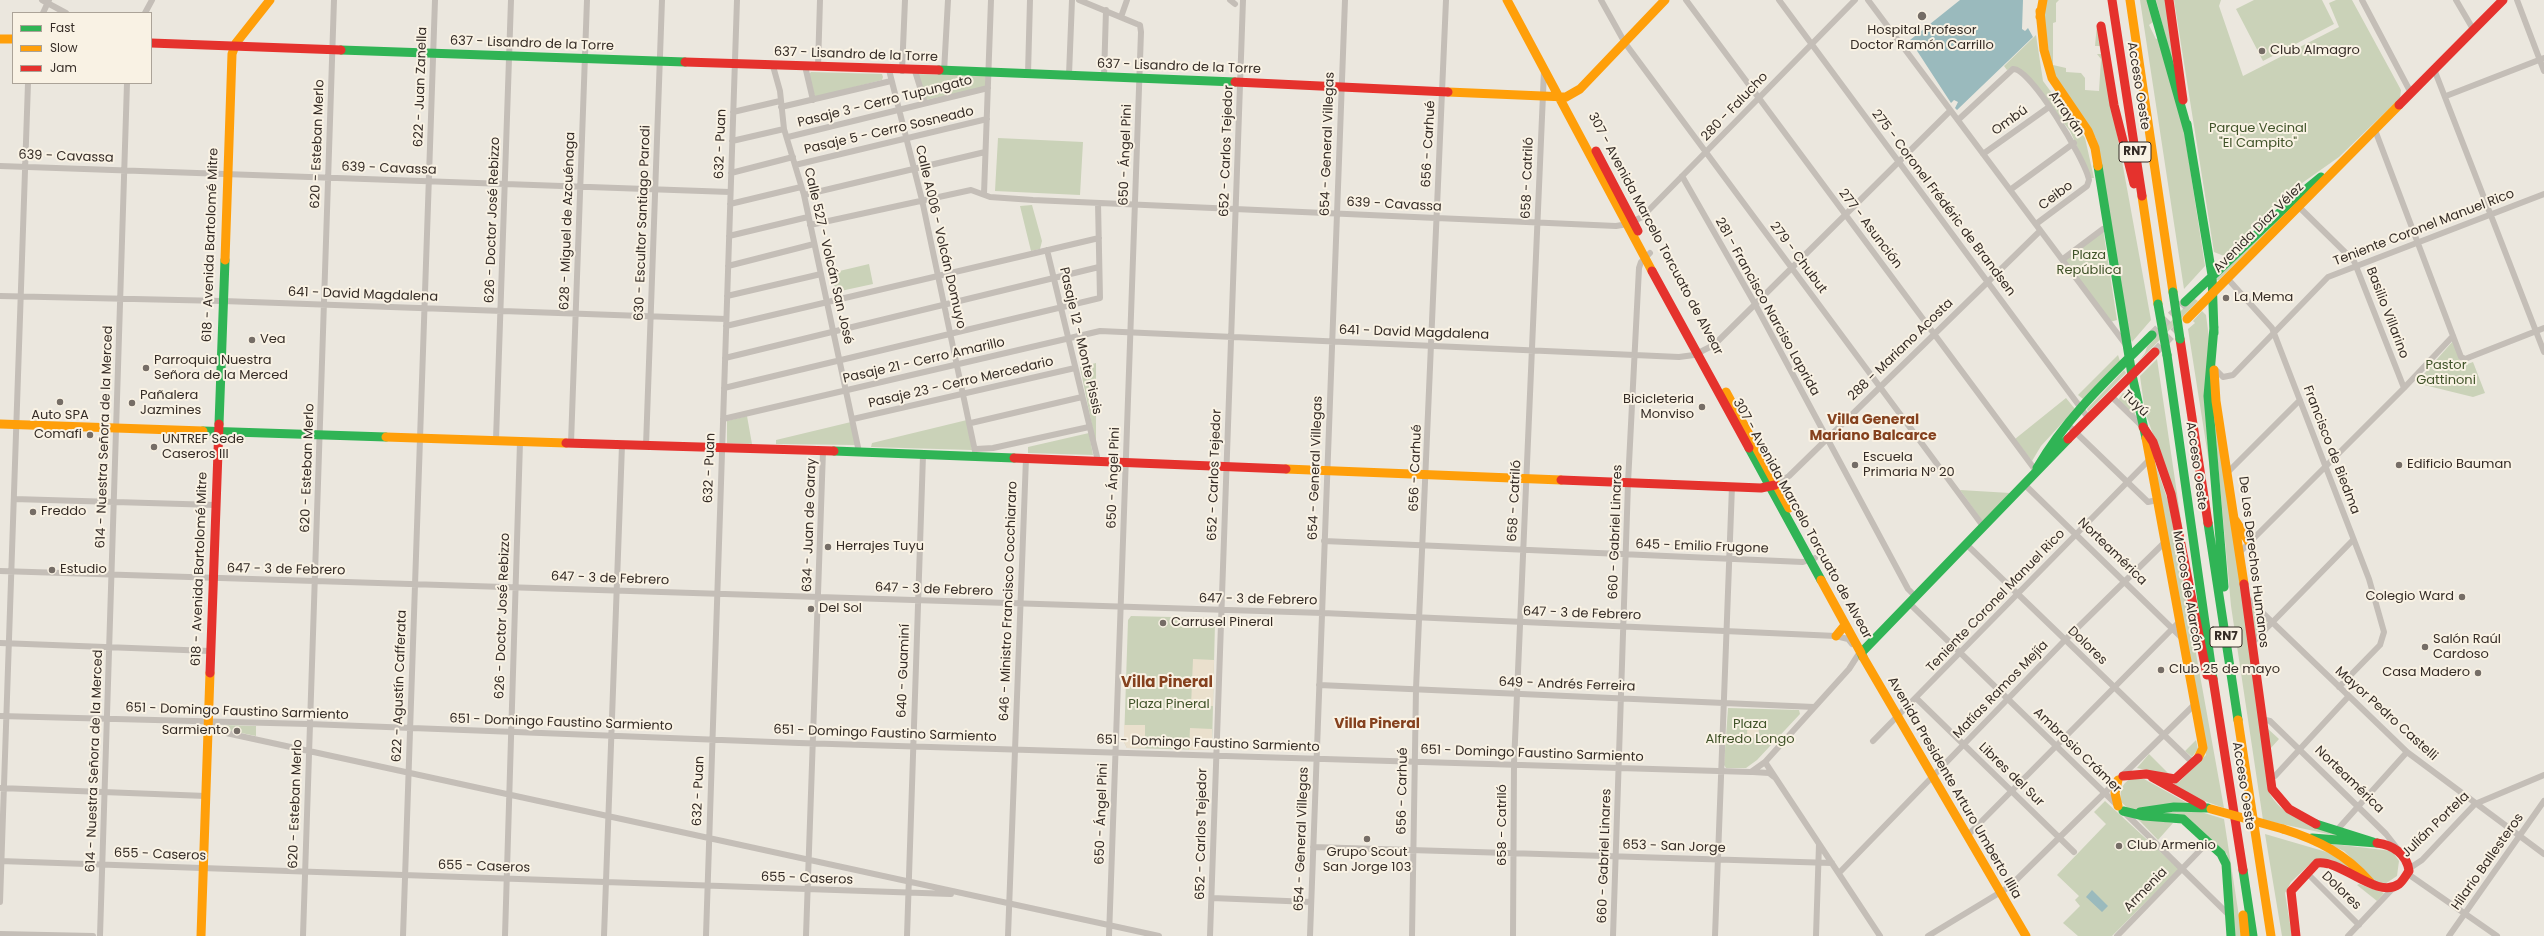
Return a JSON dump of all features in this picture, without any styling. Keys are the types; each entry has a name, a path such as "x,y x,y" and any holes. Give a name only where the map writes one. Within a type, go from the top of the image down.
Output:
{"main road":[{"path":"234,47 270,0"},
{"name":"307 - Avenida Marcelo Torcuato de Alvear","path":"1507,0 1544,68 1563,97"},
{"name":"307 - Avenida Marcelo Torcuato de Alvear","path":"1514,0 1563,97 1631,223 1647,256 1812,559 1854,632 1861,653"},
{"path":"1563,97 1575,94 1665,0"},
{"name":"Marcos de Alarcón","path":"2038,0 2048,66 2053,80 2094,141 2127,347 2165,542 2176,625 2182,638 2203,748 2203,752 2194,763 2175,779 2146,774 2120,778"},
{"path":"2040,17 2043,0"},
{"name":"Acceso Oeste","path":"2112,0 2167,355 2218,711 2253,936"},
{"name":"Acceso Oeste","path":"2130,0 2271,935"},
{"path":"2151,0 2188,131"},
{"path":"2169,0 2188,131"},
{"path":"2185,302 2293,200 2349,155 2503,0"},
{"path":"2101,26 2114,105 2150,249"},
{"path":"0,39 12,39"},
{"name":"637 - Lisandro de la Torre","path":"152,43 584,60 1069,75 1443,90 1563,97"},
{"name":"618 - Avenida Bartolomé Mitre","path":"201,936 227,174 234,47"},
{"name":"De Los Derechos Humanos","path":"2188,131 2212,275 2216,401 2228,472 2243,594 2262,719 2269,778 2274,794 2291,810 2337,830 2398,850"},
{"name":"Avenida Díaz Vélez","path":"2187,319 2349,155"},
{"path":"2214,327 2208,396 2223,567 2226,638"},
{"path":"1861,653 2036,471 2111,396 2152,335"},
{"path":"2036,471 2045,453 2067,424 2082,408 2131,367 2155,352"},
{"path":"0,424 923,455 976,453 1026,458 1427,475 1628,483 1773,486"},
{"path":"2143,427 2155,448 2171,494 2203,663 2218,711"},
{"path":"2234,516 2249,542"},
{"name":"307 - Avenida Marcelo Torcuato de Alvear","path":"1812,559 1844,625 1861,653"},
{"path":"1836,636 1842,632 1844,625"},
{"name":"Avenida Presidente Arturo Umberto Illia","path":"1861,653 1897,718 2026,936"},
{"path":"2146,774 2210,808 2312,838 2355,843 2373,842"},
{"path":"2120,778 2115,793 2121,808 2152,818 2183,819 2221,854 2226,864 2231,936"},
{"path":"2134,813 2174,807 2210,808"},
{"path":"2236,829 2245,936"},
{"path":"2312,838 2347,857 2372,885"},
{"name":"Norteamérica","path":"2398,850 2409,871"},
{"path":"2296,936 2290,896 2293,887 2317,863 2323,862 2372,885 2385,887 2396,885"},
{"name":"Julián Portela","path":"2396,885 2409,871"}],"street":[{"path":"146,12 152,0"},
{"name":"620 - Esteban Merlo","path":"303,936 334,0"},
{"name":"622 - Juan Zanella","path":"421,438 435,0"},
{"name":"626 - Doctor José Rebizzo","path":"496,440 511,0"},
{"name":"628 - Miguel de Azcuénaga","path":"572,443 587,0"},
{"name":"630 - Escultor Santiago Parodi","path":"646,446 662,0"},
{"name":"632 - Puan","path":"706,936 711,740 737,0"},
{"path":"818,67 820,0"},
{"path":"902,71 905,0"},
{"path":"944,72 948,0"},
{"path":"984,194 991,0"},
{"path":"1028,74 1030,0"},
{"path":"1069,75 1072,0"},
{"path":"1079,0 1121,16 1127,0"},
{"name":"652 - Carlos Tejedor","path":"1210,936 1215,755 1243,0"},
{"name":"654 - General Villegas","path":"1310,936 1331,341 1345,0"},
{"name":"656 - Carhué","path":"1412,936 1416,689 1421,618 1446,0"},
{"name":"279 - Chubut","path":"1601,0 1625,43 1983,526"},
{"name":"277 - Asunción","path":"1686,0 2036,471"},
{"name":"275 - Coronel Frédéric de Brandsen","path":"1779,0 2089,419"},
{"name":"280 - Falucho","path":"1631,223 1642,217 1855,0"},
{"path":"1868,0 2040,231 2063,259 2127,347"},
{"path":"2362,0 2411,93"},
{"path":"2456,0 2473,29"},
{"path":"2517,0 2542,59 2544,71"},
{"path":"43,12 46,1 64,12"},
{"path":"1104,77 1106,10"},
{"name":"650 - Ángel Pini","path":"1109,936 1141,32 1140,25 1121,16"},
{"path":"2446,96 2542,59"},
{"name":"Calle 527 - Volcán San José","path":"774,66 784,129 788,137 804,195 859,452"},
{"path":"805,66 813,100"},
{"name":"658 - Catriló","path":"1513,936 1514,764 1528,479 1544,68"},
{"name":"Arrayán","path":"1958,120 2010,70 2016,68 2022,72 2074,143 2088,175 2089,184"},
{"path":"2434,69 2492,214 2535,332 2544,352"},
{"name":"Calle A006 - Volcán Domuyo","path":"889,70 922,200 950,335 971,423 976,453"},
{"path":"915,71 925,103"},
{"path":"733,112 813,100 891,81"},
{"path":"0,902 3,717 12,572 24,167 28,84"},
{"name":"614 - Nuestra Señora de la Merced","path":"100,936 127,84"},
{"name":"Pasaje 3 - Cerro Tupungato","path":"788,137 988,88"},
{"name":"Ombú","path":"1983,154 2049,107"},
{"path":"1700,353 1714,345 1950,111"},
{"name":"Pasaje 5 - Cerro Sosneado","path":"795,165 987,119"},
{"name":"Pasaje 3 - Cerro Tupungato","path":"732,141 784,129"},
{"path":"2375,130 2461,357 2465,359 2544,328"},
{"path":"2010,190 2074,143"},
{"path":"804,195 914,167 985,152"},
{"name":"Pasaje 5 - Cerro Sosneado","path":"731,173 793,157"},
{"name":"639 - Cavassa","path":"0,166 730,192"},
{"name":"281 - Francisco Narciso Laprida","path":"1682,176 1755,304 1908,588 1912,599"},
{"name":"Ceibo","path":"2036,224 2089,184"},
{"path":"730,204 802,187"},
{"name":"639 - Cavassa","path":"810,225 971,190 997,198 1616,226 1631,223"},
{"name":"Teniente Coronel Manuel Rico","path":"2214,367 2221,376 2231,377 2328,277 2544,194"},
{"name":"Basilio Villarino","path":"2293,200 2356,265 2404,388"},
{"path":"724,388 1061,309 1100,298 1098,203"},
{"path":"729,236 808,217"},
{"path":"2063,259 2103,228"},
{"name":"288 - Mariano Acosta","path":"1773,486 1789,476 1826,438 2040,231"},
{"name":"641 - David Magdalena","path":"0,296 223,301 651,316 726,322 828,302 938,274 1099,238"},
{"path":"728,266 814,244"},
{"name":"Pasaje 12 - Monte Pissis","path":"1047,250 1098,461"},
{"name":"660 - Gabriel Linares","path":"1613,936 1614,856 1624,626 1628,483 1639,268 1647,256"},
{"path":"725,358 1054,280 1099,267"},
{"path":"727,296 821,274"},
{"name":"Francisco de Biedma","path":"2227,278 2269,322 2369,579 2384,632 2380,645 2339,687"},
{"name":"Pasaje 21 - Cerro Amarillo","path":"723,419 1100,331 1130,332"},
{"name":"641 - David Magdalena","path":"1130,332 1432,344 1679,357 1700,353"},
{"path":"2238,554 2404,388 2453,336"},
{"name":"Pasaje 23 - Cerro Mercedario","path":"853,419 1075,368"},
{"name":"Tuyú","path":"2111,396 2143,427"},
{"path":"971,423 1082,397"},
{"path":"2228,472 2300,400"},
{"path":"2067,424 2148,502 2157,500"},
{"path":"976,453 1089,427"},
{"name":"622 - Agustín Cafferata","path":"403,936 421,438"},
{"name":"626 - Doctor José Rebizzo","path":"505,936 509,732 516,587 520,442"},
{"path":"604,936 610,735 622,445"},
{"name":"634 - Juan de Garay","path":"806,936 823,451"},
{"name":"640 - Guaminí","path":"907,936 923,455"},
{"name":"646 - Ministro Francisco Cocchiararo","path":"1008,936 1019,604 1026,458"},
{"name":"Teniente Coronel Manuel Rico","path":"1873,741 2150,459"},
{"name":"Norteamérica","path":"2024,484 2124,581 2176,625"},
{"path":"1715,936 1732,486"},
{"path":"14,499 216,505"},
{"path":"2251,644 2354,540"},
{"name":"645 - Emilio Frugone","path":"1324,541 1803,562 1812,559"},
{"name":"Matías Ramos Mejía","path":"1839,873 2065,640 2165,542"},
{"name":"Dolores","path":"1966,544 2194,763"},
{"name":"647 - 3 de Febrero","path":"0,571 213,579 617,590 819,598 1121,606 1727,630 1836,636 1848,639 1861,653"},
{"name":"Mayor Pedro Castelli","path":"2243,594 2348,697 2407,752 2544,854"},
{"name":"Ambrosio Crámer","path":"1912,599 1960,653 2230,915"},
{"path":"1967,836 2176,625"},
{"path":"0,643 210,651"},
{"path":"1751,772 1765,762 1861,653"},
{"name":"649 - Andrés Ferreira","path":"1319,685 1814,707"},
{"path":"2269,778 2275,776 2348,697"},
{"name":"Libres del Sur","path":"1916,698 2074,852"},
{"path":"1928,936 2001,893 2061,838 2195,704"},
{"name":"651 - Domingo Faustino Sarmiento","path":"3,717 309,724 711,740 913,745 1751,772 1769,774 1774,777"},
{"name":"Norteamérica","path":"2262,719 2270,721 2386,834 2398,850"},
{"path":"208,722 217,731 708,836 809,860 1159,936"},
{"path":"2337,830 2407,752"},
{"path":"1765,762 1880,936"},
{"name":"Julián Portela","path":"2409,871 2422,860 2475,804 2544,775"},
{"path":"2,788 206,796"},
{"name":"Hilario Ballesteros","path":"2449,936 2544,801"},
{"name":"Armenia","path":"2116,936 2208,842"},
{"path":"1816,936 1820,844"},
{"name":"653 - San Jorge","path":"1313,847 1832,863"},
{"name":"655 - Caseros","path":"1,861 808,890 967,894"},
{"name":"Norteamérica","path":"2409,871 2497,936"},
{"name":"Dolores","path":"2307,873 2359,925"},
{"name":"Julián Portela","path":"2348,936 2396,885"},
{"path":"1212,898 1311,902"},
{"path":"0,934 93,936"}],"green space":[{"path":"2045,0 2059,0 2056,3 2056,22 2053,23 2053,65 2066,68 2066,72 2081,73 2085,78 2085,90 2099,91 2101,59 2097,54 2101,54 2100,46 2095,46 2097,24 2151,320 2132,342 2129,336 2096,138 2059,87 2051,67 2045,29"},
{"path":"2140,0 2148,0 2153,22 2149,25 2156,39 2159,38 2184,130 2205,266 2184,289"},
{"path":"2156,0 2167,0 2177,80"},
{"name":"Parque Vecinal \"El Campito\"","path":"2174,0 2221,0 2219,6 2243,76 2339,27 2329,3 2336,0 2352,0 2401,90 2400,98 2339,157 2295,188 2269,210 2224,256 2214,252"},
{"name":"Club Almagro","path":"2254,0 2322,0 2334,24 2263,61 2236,9"},
{"path":"2036,35 2043,81 2085,138 2094,178 2091,178 2070,131 2023,71 2016,67 2007,70 2004,66"},
{"path":"811,72 882,74 883,77 882,80 815,97 809,74"},
{"path":"918,74 986,76 985,87 926,100"},
{"path":"998,138 1083,142 1080,195 995,191"},
{"path":"1032,205 1042,241 1040,249 1031,251 1020,206"},
{"path":"2288,211 2219,280 2216,279 2253,241"},
{"name":"Plaza República","path":"2103,229 2117,320 2110,322 2063,259"},
{"path":"869,264 873,284 836,292 831,273"},
{"path":"2193,298 2198,301 2138,362 2145,353 2147,347"},
{"path":"2202,311 2206,315 2209,338 2213,488 2188,329 2195,323 2193,321"},
{"name":"Pastor Gattinoni","path":"2453,341 2462,366 2473,362 2485,393 2473,397 2416,383"},
{"path":"2118,355 2120,361 2083,399 2078,395"},
{"path":"2157,359 2185,547 2158,448 2145,412 2140,376"},
{"path":"1096,363 1096,445 1080,367"},
{"path":"2124,370 2126,373 2088,412 2087,409"},
{"path":"2123,393 2128,394 2138,422 2117,401"},
{"path":"2066,398 2075,409 2041,446 2032,461 2015,439"},
{"path":"2212,398 2227,486 2270,794 2277,804 2296,818 2356,840 2263,820 2231,606"},
{"path":"747,416 752,444 727,443 727,421"},
{"path":"967,420 972,450 871,447 872,443"},
{"path":"851,422 856,445 776,444 776,440"},
{"path":"1089,433 1093,455 1028,453 1028,447"},
{"path":"2152,454 2169,504 2224,808 2188,795 2171,785 2179,782 2206,755"},
{"path":"1960,490 2010,493 1983,522"},
{"path":"2247,601 2268,622 2253,638"},
{"name":"Plaza Pineral","path":"1131,616 1212,618 1215,622 1212,747 1208,750 1127,748 1124,742 1128,620"},
{"name":"Plaza Alfredo Longo","path":"1728,708 1799,710 1800,714 1757,760 1746,768 1726,768 1724,765"},
{"path":"223,725 256,726 256,736 222,729"},
{"path":"2267,728 2279,739 2270,749"},
{"path":"2196,740 2198,749 2192,757 2185,751"},
{"path":"2149,754 2170,775 2137,768"},
{"path":"2135,777 2144,779 2189,804 2131,811 2121,802 2121,789 2127,781"},
{"name":"Club Armenio","path":"2105,801 2179,869 2112,936 2078,936 2063,923 2080,906 2075,900 2079,896 2057,875 2106,824 2094,812"},
{"path":"2178,811 2201,812 2224,819 2242,936 2235,936 2227,854 2200,831 2161,813"},
{"path":"2137,818 2173,823 2158,840"},
{"path":"2265,834 2330,853 2353,870 2314,860 2291,882 2285,893 2292,936 2282,936"},
{"path":"2325,843 2392,851 2399,861 2397,876 2385,884 2374,881 2344,851"},
{"path":"2359,884 2384,893 2377,901 2357,885"}],"shaded area":[{"path":"1193,659 1214,660 1213,706 1191,706"},
{"path":"1124,725 1145,725 1145,748 1127,748 1124,742"},
{"path":"1753,726 1757,728 1759,732 1757,736 1753,738 1749,736 1747,732 1749,728"},
{"path":"1190,728 1212,729 1212,747 1208,750 1189,750"}],"water":[{"path":"1960,0 2023,0 2022,29 2025,31 2028,28 2033,37 1957,110 1955,108 1958,102 1954,100 1951,103 1910,40"},
{"path":"2092,890 2108,906 2102,912 2086,897"}],"tunnel":[{"path":"2152,335 2185,302"},
{"path":"2155,352 2182,324"}],"traffic: fast":[{"path":"2151,0 2188,131"},
{"path":"341,50 685,62"},
{"path":"939,70 1235,82"},
{"path":"2187,124 2212,275 2214,333"},
{"path":"2098,166 2132,375 2146,438"},
{"path":"2185,302 2293,200 2321,177"},
{"path":"219,424 225,260"},
{"path":"2173,292 2180,339"},
{"path":"2158,304 2167,355"},
{"path":"2214,327 2208,396 2224,587"},
{"path":"2037,468 2075,414 2152,335"},
{"path":"2167,355 2213,679"},
{"path":"203,431 386,437"},
{"path":"1863,657 1861,653 2068,439"},
{"path":"1749,448 1821,580"},
{"path":"834,451 1014,458"},
{"path":"2208,523 2238,720"},
{"path":"2140,812 2174,807 2208,808"},
{"path":"2123,811 2144,816 2183,819 2221,854 2226,864 2231,936"},
{"path":"2316,824 2373,842"},
{"path":"2312,838 2377,843"},
{"path":"2243,870 2253,936"}],"traffic: slow":[{"path":"225,260 232,54 236,43 270,0"},
{"path":"1507,0 1652,271"},
{"path":"1448,92 1566,97 1580,89 1665,0"},
{"path":"2040,17 2043,0"},
{"path":"2130,0 2173,292"},
{"path":"2040,11 2044,50 2052,78 2088,131 2095,148 2098,166"},
{"path":"0,39 12,39"},
{"path":"2187,319 2399,105"},
{"path":"2142,196 2158,304"},
{"path":"2214,370 2216,401 2244,584"},
{"path":"1726,392 1789,508"},
{"path":"0,424 203,431"},
{"path":"386,437 566,443"},
{"path":"2146,438 2203,748 2198,758"},
{"path":"1286,469 1561,480"},
{"path":"2235,520 2249,542"},
{"path":"1821,580 1861,653"},
{"path":"1836,636 1845,625"},
{"path":"1863,657 2026,936"},
{"path":"201,936 210,673"},
{"path":"2238,720 2271,936"},
{"path":"2118,780 2115,793 2118,806"},
{"path":"2211,809 2283,829"},
{"path":"2283,829 2308,838 2331,849 2351,863 2370,882"},
{"path":"2243,915 2245,936"}],"traffic: jam":[{"path":"2112,0 2142,196"},
{"path":"2169,0 2183,100"},
{"path":"2399,105 2503,0"},
{"path":"2101,26 2114,105 2134,184"},
{"path":"152,43 341,50"},
{"path":"685,62 939,70"},
{"path":"1235,82 1448,92"},
{"path":"1596,151 1638,231"},
{"path":"1652,271 1749,448"},
{"path":"2180,339 2208,523"},
{"path":"2068,439 2155,352"},
{"path":"210,673 219,424"},
{"path":"2143,427 2153,442 2171,494 2207,675"},
{"path":"566,443 834,451"},
{"path":"1014,458 1286,469"},
{"path":"1561,480 1761,488 1775,485"},
{"path":"2244,584 2272,789 2289,809 2316,824"},
{"path":"2213,679 2243,870"},
{"path":"2123,776 2146,774 2175,779 2198,758"},
{"path":"2152,777 2202,805"},
{"path":"2296,936 2291,891 2317,863 2327,863 2380,887 2390,888 2402,881 2409,871 2408,865 2402,855 2394,848 2377,843"}],"place":[{"name":"Hospital Profesor Doctor Ramón Carrillo","path":"1922,16"},
{"name":"Club Almagro","path":"2262,51"},
{"name":"La Mema","path":"2226,298"},
{"name":"Vea","path":"252,340"},
{"name":"Parroquia Nuestra Señora de la Merced","path":"146,368"},
{"name":"Auto SPA","path":"60,402"},
{"name":"Pañalera Jazmines","path":"132,403"},
{"name":"Bicicleteria Monviso","path":"1702,407"},
{"name":"Comafi","path":"90,435"},
{"name":"UNTREF Sede Caseros III","path":"154,447"},
{"name":"Escuela Primaria N° 20","path":"1855,465"},
{"name":"Edificio Bauman","path":"2399,465"},
{"name":"Freddo","path":"33,512"},
{"name":"Herrajes Tuyu","path":"828,547"},
{"name":"Estudio","path":"52,570"},
{"name":"Colegio Ward","path":"2462,597"},
{"name":"Del Sol","path":"811,609"},
{"name":"Carrusel Pineral","path":"1163,623"},
{"name":"Salón Raúl Cardoso","path":"2425,647"},
{"name":"Club 25 de mayo","path":"2161,670"},
{"name":"Casa Madero","path":"2478,673"},
{"name":"Sarmiento","path":"237,731"},
{"name":"Grupo Scout San Jorge 103","path":"1367,839"},
{"name":"Club Armenio","path":"2119,846"}],"district":[{"name":"Villa General Mariano Balcarce","path":"1873,428"},
{"name":"Villa Pineral","path":"1167,683"},
{"name":"Villa Pineral","path":"1377,724"}]}
